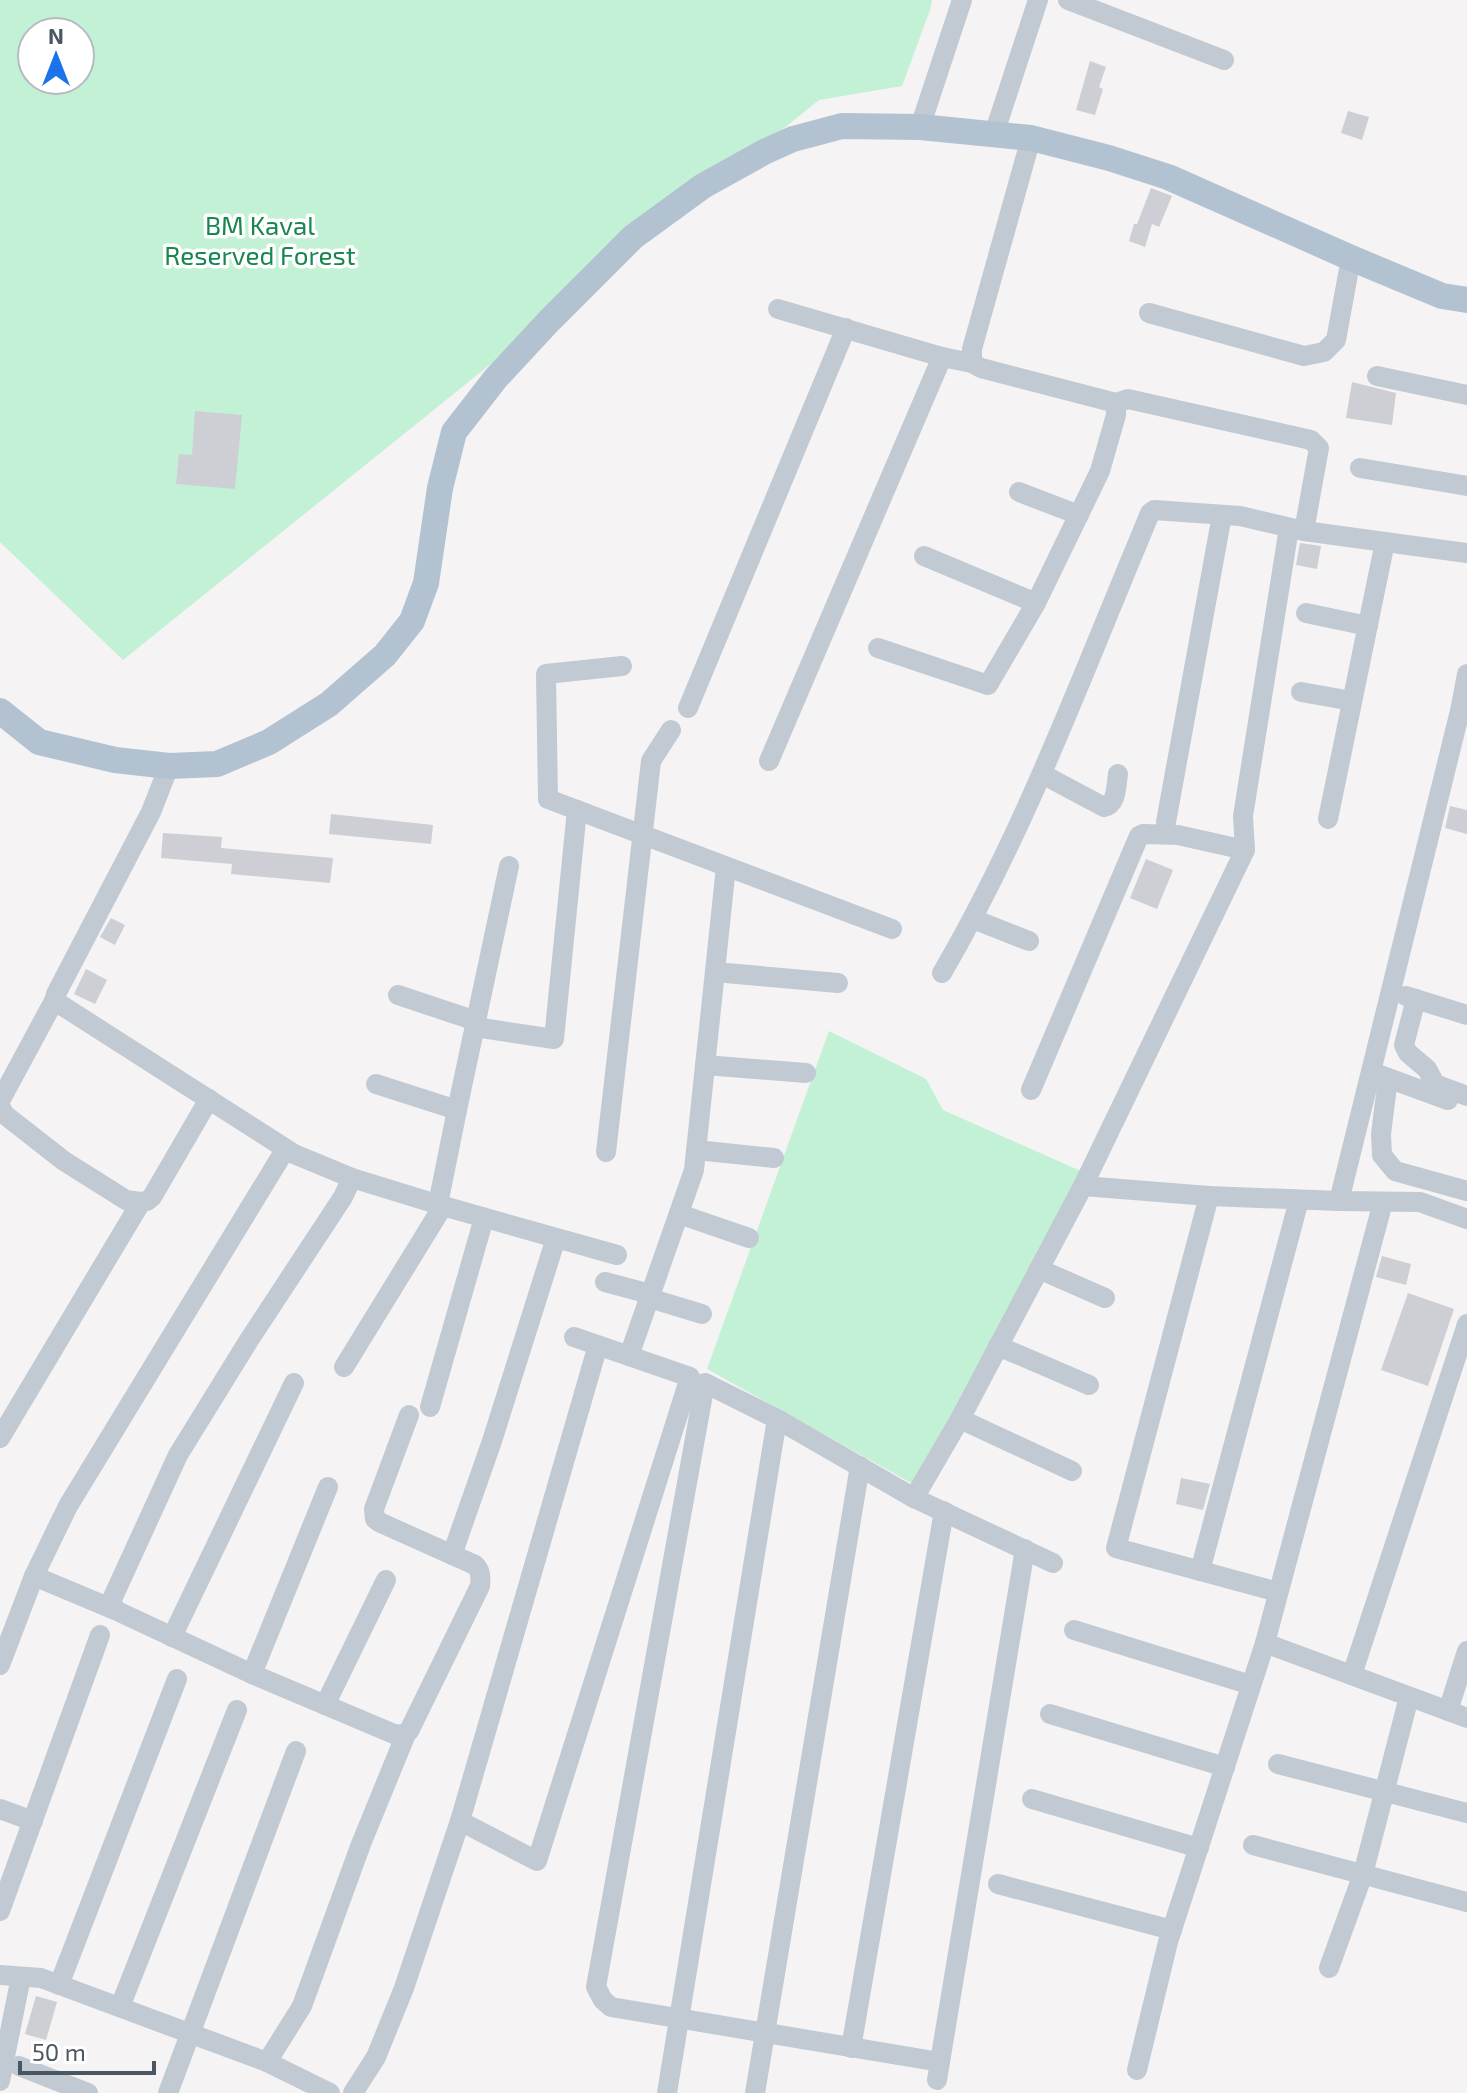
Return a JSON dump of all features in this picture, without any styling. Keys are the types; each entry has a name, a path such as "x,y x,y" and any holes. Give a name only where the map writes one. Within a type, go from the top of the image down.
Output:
{"main road":[{"path":"0,711 39,742 115,760 169,766 217,764 269,742 329,704 385,655 412,621 426,583 440,488 454,432 496,378 633,237 703,186 793,139 842,126 920,127 1031,138 1168,177 1442,296 1467,300"}],"street":[{"path":"920,127 962,0"},
{"path":"994,134 1038,0"},
{"path":"1068,0 1224,60"},
{"path":"972,363 972,349 1031,138"},
{"path":"1149,313 1304,356 1324,352 1336,340 1351,258"},
{"path":"778,309 981,368 1116,403 1128,399 1311,440 1319,448 1296,529 1243,816 1245,850 1083,1186 960,1419 914,1498"},
{"path":"688,708 846,328"},
{"path":"769,761 942,357"},
{"path":"1377,376 1467,395"},
{"path":"878,648 988,685 1036,603 1100,471 1116,415 1116,403"},
{"path":"1360,468 1467,486"},
{"path":"1019,492 1079,515"},
{"path":"942,973 973,919 1042,774 1150,513 1161,509 1240,516 1296,529 1467,553"},
{"path":"1166,822 1222,515"},
{"path":"1328,819 1385,542"},
{"path":"924,556 1036,603"},
{"path":"1306,613 1368,626"},
{"path":"622,666 546,674 548,799 892,929"},
{"path":"1339,1201 1379,1074 1391,991 1467,674"},
{"path":"1301,692 1352,701"},
{"path":"606,1152 651,761 671,730"},
{"path":"169,766 151,812 0,1103 5,1115 64,1161 126,1200 141,1202 152,1197 209,1099"},
{"path":"1042,774 1104,807 1112,803 1118,774"},
{"path":"398,995 476,1024 554,1039 577,810"},
{"path":"1031,1090 1139,836 1178,835 1245,850"},
{"path":"344,1367 440,1205 509,866"},
{"path":"629,1356 694,1170 726,867"},
{"path":"973,919 1029,941"},
{"path":"715,972 838,983"},
{"path":"1391,991 1467,1015"},
{"path":"55,999 285,1150 352,1178 617,1255"},
{"path":"1416,999 1404,1045 1408,1053 1427,1069 1435,1084 1467,1096"},
{"path":"705,1065 806,1073"},
{"path":"1379,1074 1467,1107"},
{"path":"1379,1074 1382,1155 1395,1171 1467,1191"},
{"path":"376,1084 457,1110"},
{"path":"0,1665 34,1576 68,1506 285,1150"},
{"path":"696,1150 774,1158"},
{"path":"115,1610 113,1597 178,1455 343,1197 352,1178"},
{"path":"1083,1186 1209,1196 1420,1202 1467,1219"},
{"path":"1209,1196 1116,1548 1278,1592"},
{"path":"1200,1571 1299,1200"},
{"path":"0,1438 141,1202"},
{"path":"1137,2070 1172,1930 1265,1643 1383,1202"},
{"path":"679,1214 749,1238"},
{"path":"430,1407 484,1218"},
{"path":"452,1555 492,1441 556,1238"},
{"path":"1039,1269 1105,1298"},
{"path":"605,1282 702,1314"},
{"path":"1352,1675 1467,1324"},
{"path":"460,1821 537,1861 690,1377 574,1337"},
{"path":"353,2093 376,2057 404,1988 460,1821 598,1345"},
{"path":"998,1346 1089,1385"},
{"path":"172,1637 294,1383"},
{"path":"1025,1549 938,2071 851,2048 611,2007 603,2000 596,1987 705,1383 777,1419 914,1498 944,1511 1025,1549 1053,1563"},
{"path":"267,2062 302,2006 361,1844 406,1734 480,1586 478,1568 379,1522 374,1514 409,1415"},
{"path":"667,2093 777,1419"},
{"path":"960,1419 1072,1471"},
{"path":"755,2093 860,1466"},
{"path":"252,1674 328,1487"},
{"path":"851,2048 944,1511"},
{"path":"34,1576 252,1674 394,1734 406,1734"},
{"path":"325,1705 386,1580"},
{"path":"1074,1630 1251,1685"},
{"path":"0,1911 100,1635"},
{"path":"1265,1643 1457,1714 1467,1651"},
{"path":"59,1985 177,1679"},
{"path":"1329,1968 1363,1874 1409,1697"},
{"path":"120,2007 237,1710"},
{"path":"1050,1714 1225,1767"},
{"path":"168,2093 296,1751"},
{"path":"1278,1764 1467,1813"},
{"path":"1032,1799 1199,1848"},
{"path":"0,1809 33,1821"},
{"path":"1253,1845 1467,1902"},
{"path":"998,1884 1172,1930"},
{"path":"0,1975 41,1978 267,2062 330,2093"},
{"path":"21,1977 6,2068 88,2093"}],"green space":[{"name":"BM Kaval Reserved Forest","path":"0,0 932,0 902,86 819,100 123,660 0,542"},
{"path":"829,1031 926,1079 943,1110 1083,1172 913,1484 707,1369"}],"building":[{"path":"1090,61 1106,67 1095,115 1076,110"},
{"path":"1348,111 1369,117 1362,140 1341,133"},
{"path":"1151,188 1172,196 1159,227 1152,224 1145,247 1129,241"},
{"path":"1352,382 1396,393 1392,425 1346,418"},
{"path":"195,411 242,415 235,489 176,484 179,454 192,455"},
{"path":"1300,543 1321,546 1317,569 1296,565"},
{"path":"1450,806 1467,810 1467,834 1445,828"},
{"path":"331,814 433,825 431,844 329,834"},
{"path":"163,833 222,837 221,848 333,858 330,883 231,874 232,864 161,858"},
{"path":"1146,859 1173,870 1157,909 1130,898"},
{"path":"111,918 125,925 115,945 100,937"},
{"path":"86,969 107,980 95,1004 74,994"},
{"path":"1382,1256 1411,1264 1406,1285 1376,1277"},
{"path":"1408,1293 1454,1309 1428,1386 1381,1370"},
{"path":"1181,1478 1210,1484 1203,1510 1176,1504"},
{"path":"36,1996 57,2002 46,2040 25,2034"}]}
